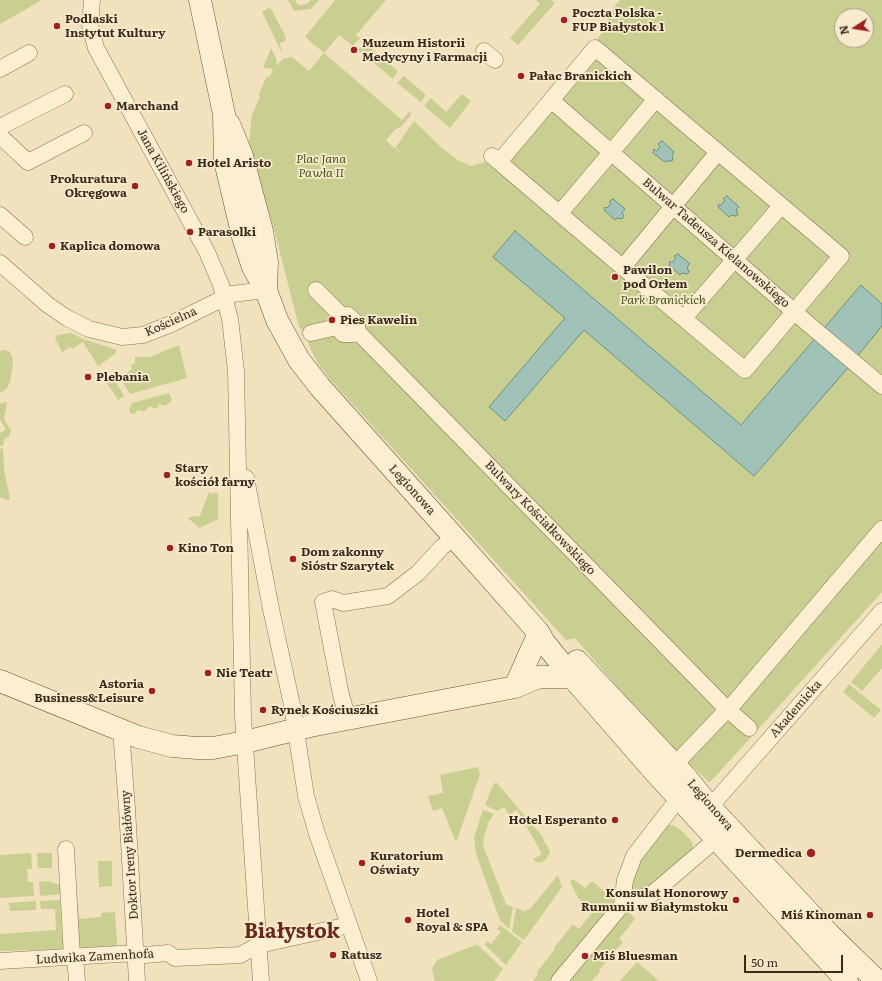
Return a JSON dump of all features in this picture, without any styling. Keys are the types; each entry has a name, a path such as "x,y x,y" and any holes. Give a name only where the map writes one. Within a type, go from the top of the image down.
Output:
{"main road":[{"path":"200,0 224,114 225,161 243,237 253,267 266,290"},
{"name":"Legionowa","path":"266,290 277,320 289,344 320,388 539,633 544,642 685,776 710,807 829,934 877,981"},
{"path":"514,687 539,633"},
{"path":"0,681 148,741 182,747 213,748 348,719 514,687 541,687 582,677"},
{"name":"Legionowa","path":"582,677 661,779 847,981"}],"street":[{"name":"Jana Kilińskiego","path":"92,0 90,25 96,48 207,252 224,297"},
{"path":"595,48 841,256 745,370 496,159 551,100 595,48"},
{"path":"0,69 29,53"},
{"path":"0,127 64,94"},
{"path":"560,213 656,99"},
{"name":"Bulwar Tadeusza Kielanowskiego","path":"551,100 794,312 882,386"},
{"path":"0,136 28,162 84,133"},
{"path":"623,267 718,152"},
{"path":"684,318 781,206"},
{"path":"0,215 25,237"},
{"name":"Kościelna","path":"0,263 48,305 67,318 88,329 110,336 122,337 143,335 171,324 232,294 266,290"},
{"name":"Bulwary Kościałkowskiego","path":"316,290 340,321 343,334 353,334 357,331 728,709 749,728"},
{"path":"224,297 230,319 235,349 243,716 261,981"},
{"path":"311,333 340,321"},
{"path":"237,435 296,730 306,796 317,834 369,981"},
{"path":"682,757 728,709 882,529"},
{"path":"348,719 341,695 323,602 332,599 343,603 388,596 418,572 454,537"},
{"name":"Akademicka","path":"710,807 882,611"},
{"name":"Doktor Ireny Białówny","path":"121,730 128,808 137,981"},
{"path":"622,905 625,880 634,856 672,807"},
{"path":"559,981 622,905 652,894 707,847"},
{"path":"66,849 77,981"},
{"name":"Ludwika Zamenhofa","path":"0,961 136,953 145,955 168,954 175,958 240,955 258,945 349,925"}],"green space":[{"path":"0,0 42,0 0,24"},
{"path":"288,0 295,0 298,5 307,4 311,0 319,0 311,9 294,11"},
{"path":"335,0 386,0 356,35 360,38 353,46 339,35 324,53 305,37"},
{"path":"536,0 551,0 555,3 518,45 510,38 540,4"},
{"name":"Park Branickich","path":"620,0 882,0 882,592 709,782 682,757 619,689 575,638 566,640 328,377 317,362 308,343 311,333 305,334 299,327 274,229 249,143 252,114 260,97 259,94 266,78 271,75 273,69 263,68 271,48 276,58 277,65 283,59 292,57 309,71 324,53 402,120 410,111 411,115 401,127 394,130 386,141 399,152 395,158 400,151 395,148 414,121 442,148 459,161 471,166 496,159 602,33 614,7"},
{"path":"270,7 286,37 285,41 280,43 282,53 262,12"},
{"path":"365,43 398,71 393,79 358,50"},
{"path":"404,76 426,95 421,102 397,83"},
{"path":"462,94 471,101 450,128 424,106 430,99 432,99 446,112"},
{"path":"71,333 83,339 117,350 115,354 98,366 83,342 72,349 70,347 62,352 55,338 57,335"},
{"path":"179,345 187,378 130,394 115,371 117,370 123,376 132,369 131,365 135,363 135,357 150,357"},
{"path":"2,350 9,351 13,362 10,383 6,389 0,393 0,352"},
{"path":"112,375 124,396 118,400 105,380"},
{"path":"169,393 172,401 169,402 169,404 163,406 162,404 158,405 159,407 153,409 152,406 147,408 147,410 141,412 141,410 136,411 136,413 131,414 129,409 132,403"},
{"path":"7,402 4,420 11,430 9,436 4,440 3,446 0,446 0,433 6,430 0,419 0,404"},
{"path":"3,448 4,469 10,500 0,497 0,449"},
{"path":"209,492 212,494 215,492 218,494 218,519 199,528 188,518 200,516"},
{"path":"882,644 882,668 862,691 851,682"},
{"path":"849,684 881,710 874,718 843,692"},
{"path":"478,767 480,774 457,840 455,840 442,808 433,811 428,796 443,793 440,775"},
{"path":"496,782 541,835 550,852 544,861 540,863 533,859 542,854 517,810 509,815 504,807 497,811 485,805 492,787"},
{"path":"483,810 494,814 489,821 483,846 506,904 513,907 509,929 500,920 476,854 474,837"},
{"path":"664,825 673,825 682,831 692,842 693,849 673,870 637,895 629,888 636,867"},
{"path":"31,853 32,869 27,869 28,882 33,882 34,896 0,898 0,855"},
{"path":"37,853 52,853 52,868 38,868"},
{"path":"98,861 112,861 112,886 99,887"},
{"path":"558,875 562,887 524,940 512,932 516,908 525,911 530,909"},
{"path":"573,879 585,888 592,881 616,902 550,981 533,981 538,974 537,972 573,924 579,929 593,911 579,899 570,882"},
{"path":"48,881 60,885 61,894 40,896 39,882"},
{"path":"60,900 62,938 67,940 65,949 0,951 0,934 56,930 55,909 41,909 40,901"},
{"path":"36,901 36,910 10,911 9,903"},
{"path":"78,905 79,919 101,917 101,913 115,912 117,944 115,946 78,948 72,906"},
{"path":"627,910 635,919 619,939 623,942 599,970 600,972 592,981 567,981"},
{"path":"500,925 522,942 506,965 485,945 487,941 491,944 501,932 497,929"},
{"path":"476,945 479,946 503,969 494,981 435,981 432,969 437,960"},
{"path":"637,962 659,981 620,981"}],"water":[{"path":"662,141 674,152 672,155 673,160 665,162 653,153 654,149 657,151 660,146 658,144"},
{"path":"727,196 739,207 736,209 738,215 731,215 729,217 718,207 719,204 721,205 725,201 723,199"},
{"path":"613,199 625,209 622,212 624,217 622,219 617,218 615,220 604,210 605,207 607,208 611,204 609,202"},
{"path":"515,231 741,425 861,285 882,304 882,326 754,476 584,330 505,421 489,407 565,318 493,257"},
{"path":"678,254 690,264 687,267 689,272 687,274 682,273 680,275 669,265 670,261 672,263 676,258 674,256"}],"place":[{"name":"Poczta Polska - FUP Białystok 1","path":"564,20"},
{"name":"Podlaski Instytut Kultury","path":"57,26"},
{"name":"Muzeum Historii Medycyny i Farmacji","path":"354,50"},
{"name":"Pałac Branickich","path":"521,76"},
{"name":"Marchand","path":"108,106"},
{"name":"Hotel Aristo","path":"189,163"},
{"name":"Prokuratura Okręgowa","path":"135,186"},
{"name":"Parasolki","path":"190,232"},
{"name":"Kaplica domowa","path":"52,246"},
{"name":"Pawilon pod Orłem","path":"615,277"},
{"name":"Pies Kawelin","path":"332,320"},
{"name":"Plebania","path":"88,377"},
{"name":"Stary kościół farny","path":"167,475"},
{"name":"Kino Ton","path":"170,548"},
{"name":"Dom zakonny Sióstr Szarytek","path":"293,559"},
{"name":"Nie Teatr","path":"208,673"},
{"name":"Astoria Business&Leisure","path":"152,691"},
{"name":"Rynek Kościuszki","path":"263,710"},
{"name":"Hotel Esperanto","path":"615,820"},
{"name":"Dermedica","path":"811,853"},
{"name":"Kuratorium Oświaty","path":"362,863"},
{"name":"Konsulat Honorowy Rumunii w Białymstoku","path":"736,900"},
{"name":"Miś Kinoman","path":"870,915"},
{"name":"Hotel Royal & SPA","path":"408,920"},
{"name":"Ratusz","path":"333,955"},
{"name":"Miś Bluesman","path":"585,956"}],"district":[{"name":"Białystok","path":"292,932"}],"park label":[{"name":"Plac Jana Pawła II","path":"321,166"}]}
